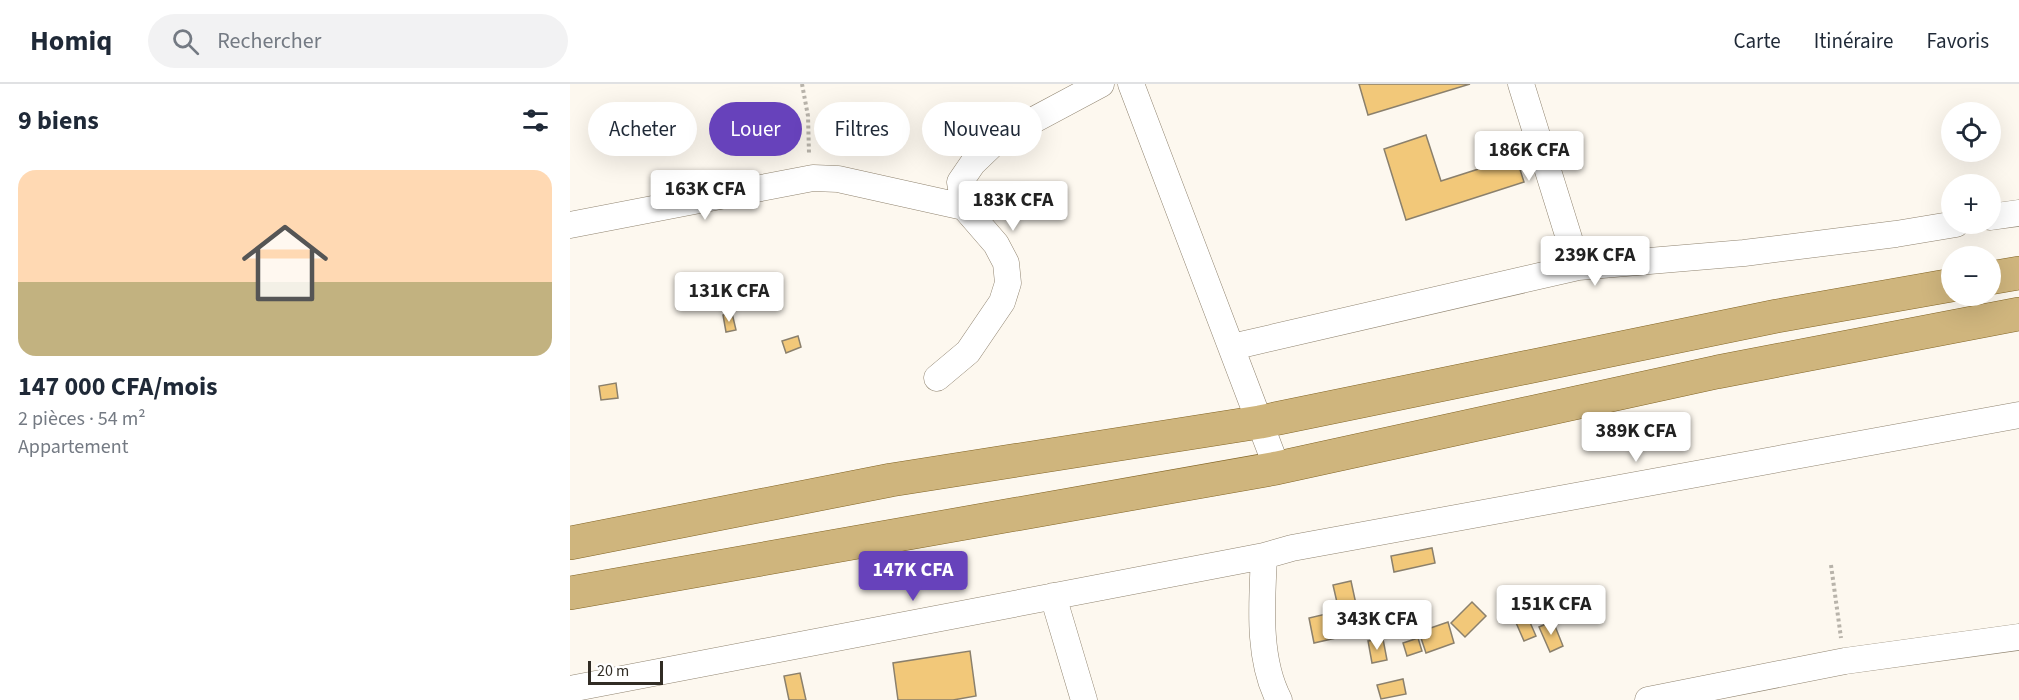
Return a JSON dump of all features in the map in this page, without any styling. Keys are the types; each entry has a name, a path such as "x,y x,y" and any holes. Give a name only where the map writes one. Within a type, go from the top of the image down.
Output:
{"main road":[{"path":"2001,276 2019,273"},
{"path":"570,543 891,480 1260,422 1778,316 1941,287"},
{"path":"570,593 1277,468 1717,372 2019,314"}],"street":[{"path":"938,378 968,352 1002,302 1008,283 1006,263 996,244 964,207 960,182 973,163 998,140 1101,84"},
{"path":"1131,84 1277,468"},
{"path":"1521,84 1578,267"},
{"path":"570,225 813,178 838,180 964,207"},
{"path":"2001,215 2019,213"},
{"path":"1232,347 1578,267 1744,253 1941,226"},
{"path":"570,689 1264,556 1292,548 2019,415"},
{"path":"1264,556 1262,604 1265,652 1272,687 1279,700"},
{"path":"1053,596 1084,700"},
{"path":"1647,700 1845,661 2019,637"}],"path":[{"path":"802,84 813,178"},
{"path":"1832,565 1845,661"}],"building":[{"path":"1359,84 1470,84 1368,115"},
{"path":"1426,135 1441,181 1516,157 1524,182 1406,220 1384,149"},
{"path":"732,313 736,330 726,332 723,315"},
{"path":"798,336 801,347 786,353 782,341"},
{"path":"616,383 618,398 601,400 599,386"},
{"path":"1432,548 1435,563 1394,572 1391,556"},
{"path":"1351,581 1362,632 1314,643 1309,618 1339,611 1333,585"},
{"path":"1472,602 1486,616 1465,637 1451,623"},
{"path":"1522,604 1536,636 1524,641 1510,609"},
{"path":"1553,621 1563,646 1550,652 1539,627"},
{"path":"1448,622 1454,643 1426,653 1419,632"},
{"path":"1418,638 1422,651 1407,656 1403,643"},
{"path":"1383,639 1387,660 1372,663 1368,641"},
{"path":"970,651 976,696 953,700 898,700 893,663"},
{"path":"800,673 806,700 789,700 784,676"},
{"path":"1403,679 1406,694 1381,699 1377,685"}]}
